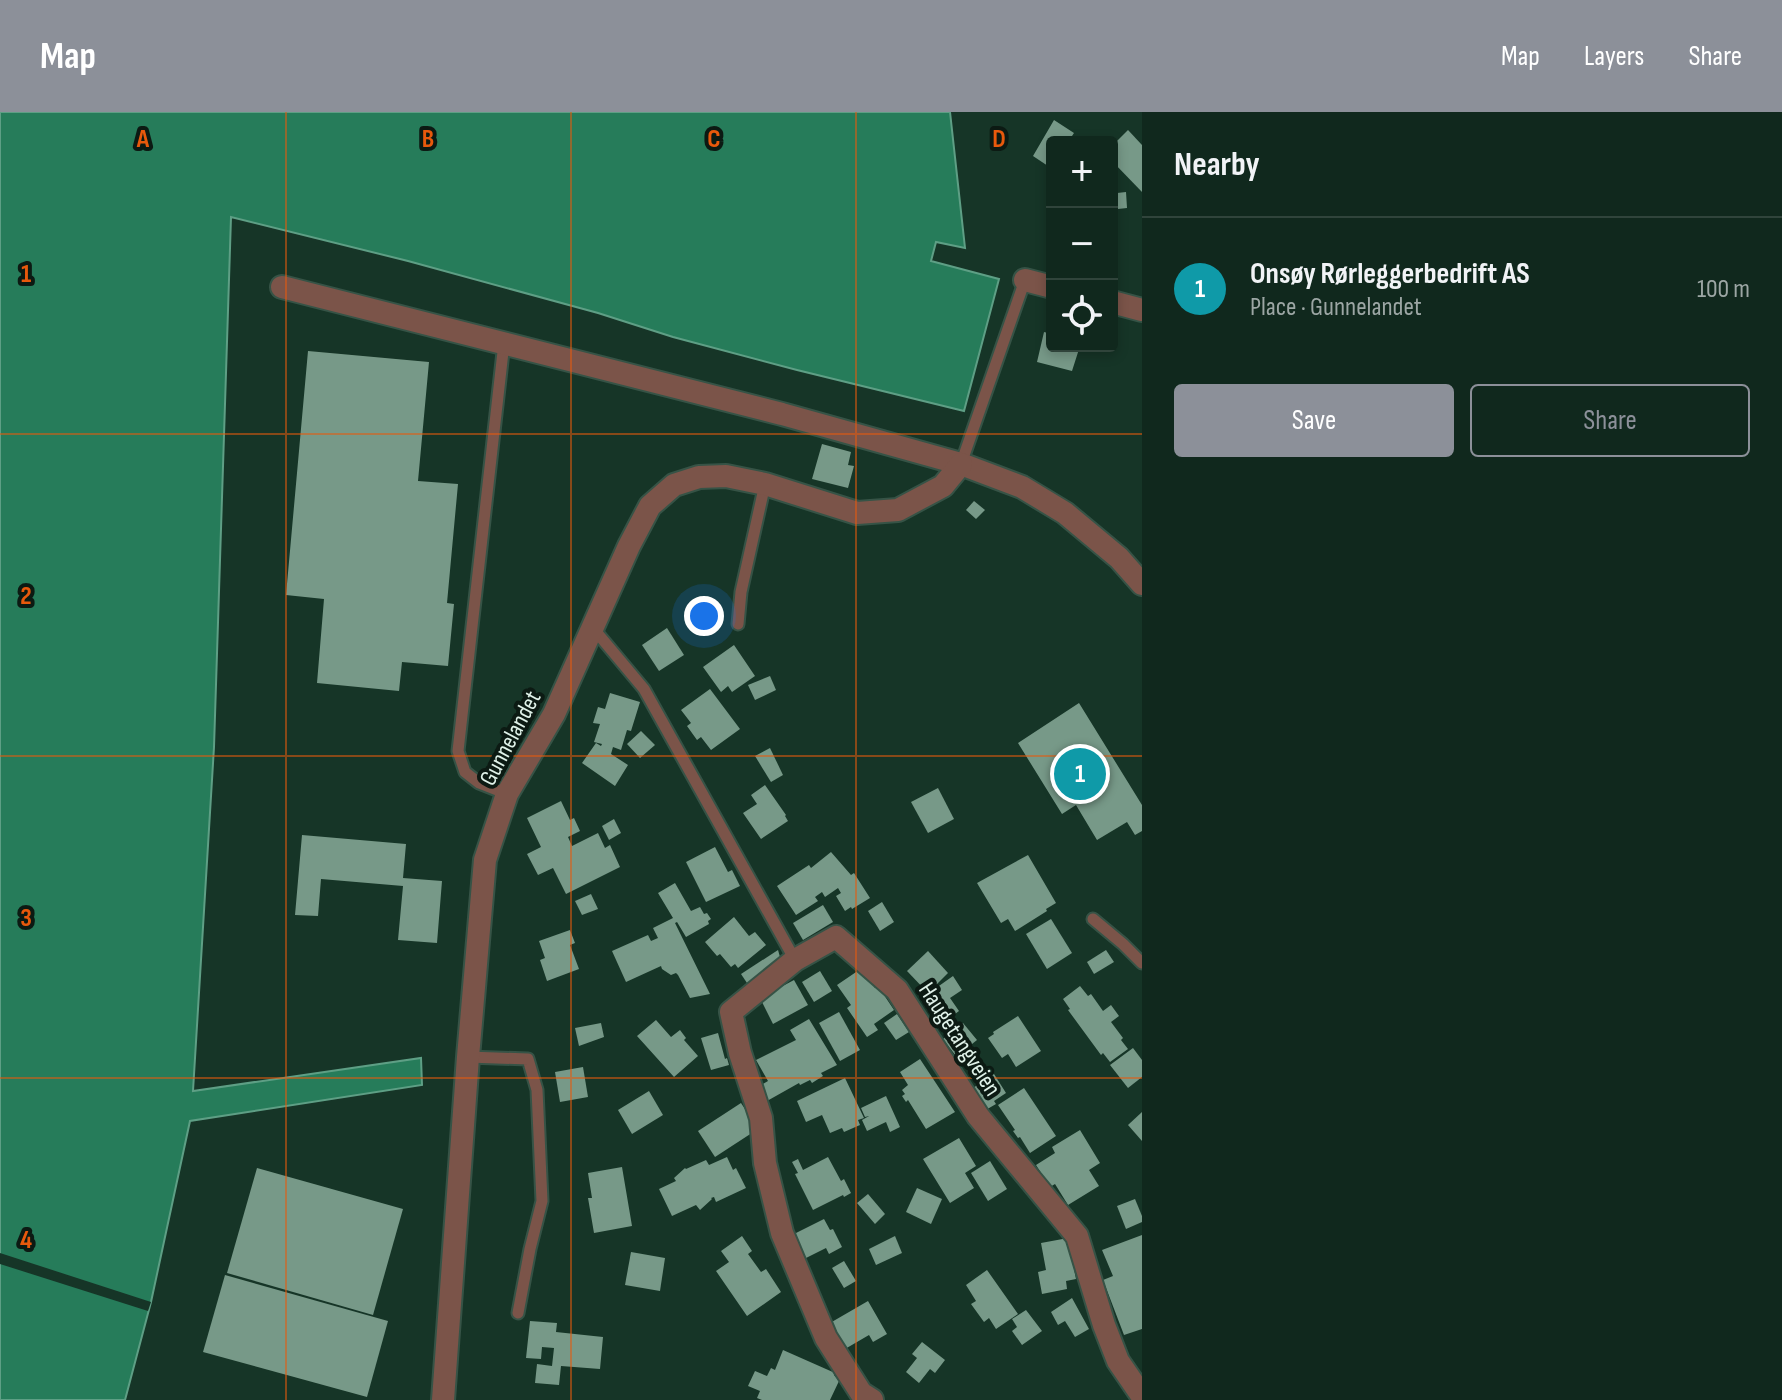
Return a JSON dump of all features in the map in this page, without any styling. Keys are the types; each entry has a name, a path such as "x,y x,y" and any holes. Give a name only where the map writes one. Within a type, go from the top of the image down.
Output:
{"street":[{"path":"1025,280 1046,285"},
{"path":"282,287 782,414 961,464 1022,487 1065,513 1119,558 1142,584"},
{"path":"1118,304 1142,310"},
{"name":"Gunnelandet","path":"443,1400 485,860 507,794 554,714 650,506 674,485 699,477 726,476 765,484 857,513 898,510 943,486 961,464"},
{"name":"Haugetangveien","path":"863,1398 826,1338 782,1233 765,1163 761,1118 740,1053 731,1012 795,960 836,937 897,990 978,1116 1077,1236 1118,1361 1142,1396"}],"lane":[{"path":"961,464 1025,280"},
{"path":"504,343 458,751 465,772 479,783 507,794"},
{"path":"738,624 741,592 765,484"},
{"path":"593,628 644,689 795,960"},
{"path":"1093,919 1142,963"},
{"path":"468,1057 528,1059 537,1090 542,1201 518,1313"}],"shaded area":[{"path":"0,112 950,112 965,248 936,242 931,261 999,279 964,411 797,370 408,261 231,217 214,747 193,1091 421,1058 422,1085 190,1121 151,1302 125,1400 0,1400"}],"pier":[{"path":"0,1253 151,1302 148,1311 0,1264"}],"building":[{"path":"1054,120 1074,133 1072,136 1046,136 1046,165 1033,156"},
{"path":"1128,130 1142,145 1142,192 1118,167 1118,140"},
{"path":"1126,192 1127,208 1118,209 1118,193"},
{"path":"1044,332 1046,352 1078,352 1072,371 1037,362"},
{"path":"308,351 429,362 418,481 458,484 447,603 454,604 448,666 402,662 399,691 317,683 324,599 286,595"},
{"path":"822,444 851,452 848,465 854,466 848,488 812,479"},
{"path":"974,501 985,510 976,519 966,510"},
{"path":"667,628 684,655 659,671 642,645"},
{"path":"734,645 755,676 732,692 728,686 721,692 703,667"},
{"path":"770,676 776,690 755,700 748,685"},
{"path":"710,689 740,729 711,750 701,737 697,740 687,726 691,723 681,710"},
{"path":"610,693 640,702 621,750 613,747 611,754 628,765 615,786 582,763 596,743 602,744 594,742 600,724 593,723 598,707 605,709"},
{"path":"1079,703 1142,805 1142,831 1135,835 1127,822 1097,840 1076,805 1062,814 1018,743"},
{"path":"641,731 655,745 640,758 627,744"},
{"path":"770,748 783,775 771,782 755,756"},
{"path":"765,785 788,821 761,839 743,813 757,804 751,795"},
{"path":"938,788 954,819 928,833 911,802"},
{"path":"561,801 570,820 574,818 580,831 568,837 572,846 598,833 605,848 610,845 620,867 566,894 553,868 538,875 527,854 541,847 527,818"},
{"path":"614,819 621,833 609,840 602,826"},
{"path":"302,835 406,844 403,878 442,881 437,943 398,940 403,886 321,879 318,916 295,915"},
{"path":"715,847 728,872 732,870 740,886 706,902 686,862"},
{"path":"831,852 851,875 854,873 870,898 845,911 836,896 841,893 838,888 825,897 822,892 815,897 818,901 796,915 777,886 809,865 811,868"},
{"path":"1028,855 1056,903 1015,931 1008,919 1001,923 977,883"},
{"path":"675,883 691,911 700,907 711,919 709,924 686,937 675,923 710,994 690,998 678,975 671,975 661,966 626,982 612,951 648,935 651,941 658,938 653,928 673,918 658,893"},
{"path":"591,894 598,909 582,915 575,901"},
{"path":"882,902 894,922 880,931 868,911"},
{"path":"823,905 833,922 803,940 793,923"},
{"path":"734,917 749,936 755,932 766,945 738,968 735,964 731,967 720,954 717,956 705,942"},
{"path":"1051,919 1072,953 1047,969 1026,934"},
{"path":"570,930 575,943 570,945 579,969 547,981 540,960 545,958 539,941"},
{"path":"778,950 782,964 749,986 741,974"},
{"path":"1106,950 1114,962 1094,974 1087,962"},
{"path":"928,951 948,973 928,993 907,971"},
{"path":"862,968 894,1010 874,1024 878,1030 867,1037 847,1008 851,1005 837,985"},
{"path":"820,971 832,991 814,1002 802,982"},
{"path":"953,976 962,990 950,998 959,1011 947,1020 929,993"},
{"path":"794,980 808,1005 773,1024 760,998"},
{"path":"1080,986 1088,996 1091,994 1103,1011 1111,1005 1119,1016 1111,1022 1128,1049 1110,1062 1103,1053 1101,1055 1063,999"},
{"path":"839,1012 860,1050 840,1061 819,1023"},
{"path":"897,1014 909,1032 896,1040 884,1023"},
{"path":"1018,1016 1041,1051 1016,1067 1008,1054 1002,1058 988,1038"},
{"path":"809,1019 837,1065 821,1073 823,1076 812,1083 810,1080 799,1083 767,1101 758,1087 768,1081 756,1060 796,1040 790,1030"},
{"path":"656,1020 671,1037 680,1030 686,1038 684,1040 698,1056 674,1077 637,1036"},
{"path":"601,1023 604,1037 579,1046 575,1028"},
{"path":"963,1023 977,1040 967,1048 970,1052 959,1060 943,1039"},
{"path":"718,1033 729,1065 711,1070 701,1038"},
{"path":"1133,1048 1142,1060 1142,1077 1128,1088 1110,1065"},
{"path":"920,1059 955,1112 926,1129 908,1100 906,1102 902,1096 905,1094 902,1090 908,1085 900,1072"},
{"path":"583,1067 588,1097 560,1102 555,1072"},
{"path":"994,1074 1006,1093 984,1111 970,1090"},
{"path":"845,1078 864,1118 858,1120 860,1125 844,1132 842,1128 830,1133 822,1115 806,1122 797,1101"},
{"path":"1024,1088 1056,1136 1030,1153 998,1105"},
{"path":"649,1091 663,1115 632,1134 618,1110"},
{"path":"886,1096 900,1127 890,1132 886,1122 867,1131 862,1120 869,1116 865,1117 861,1108"},
{"path":"741,1103 758,1129 715,1157 698,1131"},
{"path":"1142,1112 1142,1141 1128,1125"},
{"path":"1080,1130 1100,1163 1089,1170 1099,1186 1068,1205 1055,1184 1050,1187 1036,1165 1055,1153 1052,1147"},
{"path":"959,1138 976,1166 965,1173 974,1188 950,1203 923,1159"},
{"path":"727,1157 746,1188 716,1202 714,1197 711,1198 700,1210 696,1205 672,1216 659,1189 676,1181 674,1178 685,1168 706,1160 709,1165"},
{"path":"828,1157 851,1193 813,1210 792,1162 798,1159 803,1170"},
{"path":"990,1161 1007,1189 988,1201 971,1173"},
{"path":"622,1167 632,1226 594,1233 588,1198 592,1198 588,1173"},
{"path":"257,1168 403,1209 373,1315 227,1273"},
{"path":"917,1188 942,1199 931,1224 906,1212"},
{"path":"868,1194 885,1214 875,1224 857,1203"},
{"path":"1135,1199 1142,1222 1126,1229 1117,1206"},
{"path":"824,1219 842,1247 829,1254 826,1248 804,1259 792,1235"},
{"path":"1142,1235 1142,1329 1124,1335 1103,1280 1113,1276 1102,1250"},
{"path":"742,1236 752,1251 748,1254 761,1272 766,1269 781,1292 747,1316 716,1271 729,1262 721,1251"},
{"path":"895,1236 902,1253 876,1265 869,1249"},
{"path":"1068,1238 1076,1279 1066,1281 1067,1289 1042,1294 1038,1272 1046,1270 1041,1243"},
{"path":"631,1252 665,1258 660,1291 625,1285"},
{"path":"844,1261 856,1281 844,1288 832,1268"},
{"path":"987,1270 1018,1314 996,1329 989,1318 984,1322 971,1304 976,1301 966,1285"},
{"path":"225,1275 388,1321 367,1397 203,1352"},
{"path":"1072,1298 1089,1329 1075,1337 1065,1321 1058,1325 1051,1312"},
{"path":"868,1301 887,1334 873,1342 869,1335 845,1349 830,1323"},
{"path":"1026,1310 1042,1331 1022,1345 1012,1331 1017,1327 1012,1319"},
{"path":"530,1321 557,1323 556,1332 603,1337 600,1369 561,1366 559,1385 535,1383 537,1364 552,1366 554,1348 542,1347 541,1359 526,1358"},
{"path":"922,1342 945,1360 935,1373 930,1369 919,1383 906,1372 917,1358 912,1354"},
{"path":"783,1350 835,1373 839,1381 830,1400 757,1398 760,1391 748,1386 755,1371 767,1376 771,1368 775,1370"}],"place":[{"name":"Onsøy Rørleggerbedrift AS","path":"1080,774"}]}
